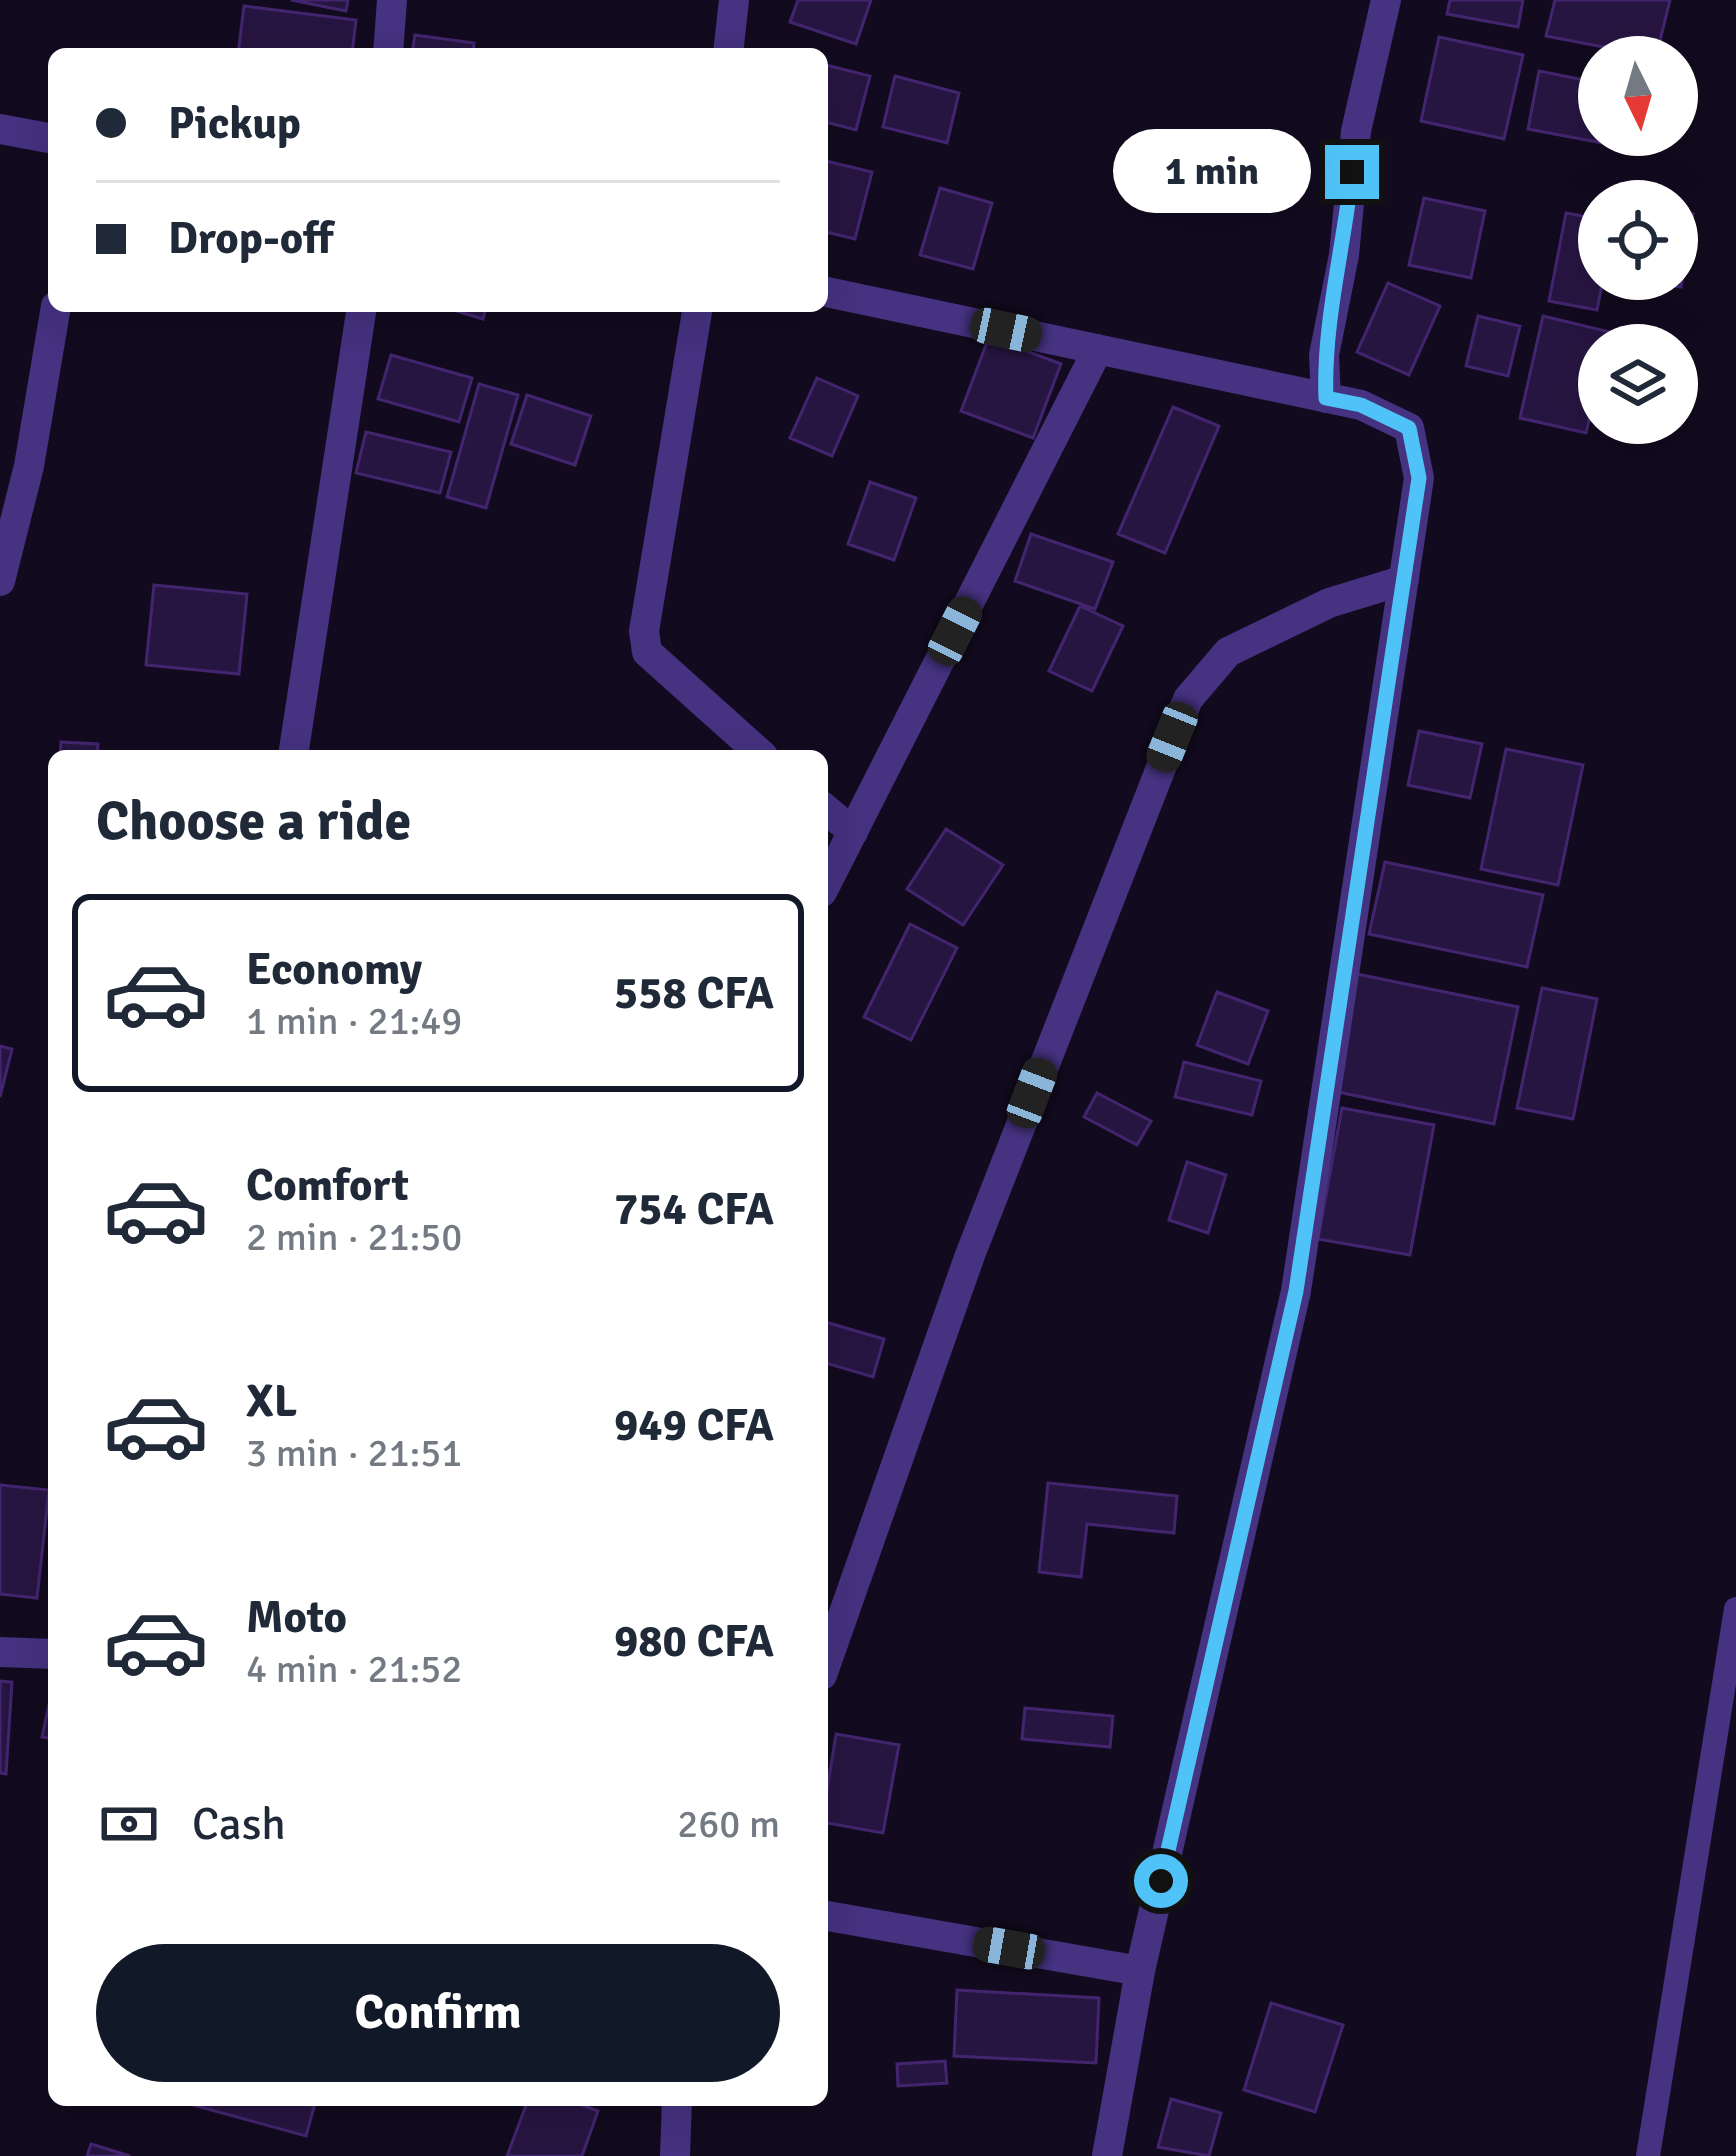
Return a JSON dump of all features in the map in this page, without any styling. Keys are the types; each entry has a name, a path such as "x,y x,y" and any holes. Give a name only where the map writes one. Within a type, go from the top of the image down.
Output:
{"street":[{"path":"388,48 392,0"},
{"path":"729,48 734,0"},
{"path":"1326,398 1324,355 1344,255 1356,131 1386,0"},
{"path":"0,129 48,138"},
{"path":"828,292 1361,405 1409,428 1419,478 1296,1291 1140,1971 1107,2156"},
{"path":"0,581 29,466 55,312"},
{"path":"294,750 361,312"},
{"path":"697,312 644,631 647,652 756,750"},
{"path":"828,880 1098,350"},
{"path":"828,1658 970,1255 1188,699 1228,652 1329,603 1404,580"},
{"path":"828,811 853,832"},
{"path":"0,1652 48,1654"},
{"path":"828,1916 1140,1971"},
{"path":"675,2156 677,2106"}],"lane":[{"path":"1648,2156 1736,1609"}],"building":[{"path":"291,0 348,0 346,11"},
{"path":"798,0 871,0 856,44 790,22"},
{"path":"1450,0 1523,0 1518,27 1447,14"},
{"path":"1555,0 1670,0 1661,36 1578,36 1578,42 1546,36"},
{"path":"244,6 356,20 353,48 239,48"},
{"path":"415,35 474,43 474,48 413,48"},
{"path":"1439,37 1523,55 1504,139 1421,121"},
{"path":"828,66 870,76 856,130 828,123"},
{"path":"1539,71 1578,79 1578,138 1528,129"},
{"path":"895,76 959,93 947,143 883,127"},
{"path":"828,161 872,172 855,239 828,232"},
{"path":"940,188 992,203 973,269 920,255"},
{"path":"1424,198 1485,211 1471,278 1409,265"},
{"path":"1566,213 1578,215 1578,300 1599,300 1597,310 1549,301"},
{"path":"1388,283 1440,306 1409,375 1357,352"},
{"path":"1478,316 1520,326 1508,376 1466,366"},
{"path":"1543,316 1578,324 1578,431 1520,418"},
{"path":"989,337 1061,364 1033,438 961,411"},
{"path":"391,355 472,378 459,422 378,399"},
{"path":"817,378 858,396 832,456 790,438"},
{"path":"479,384 518,395 486,508 447,497"},
{"path":"527,395 591,416 575,465 511,444"},
{"path":"1173,407 1219,426 1165,553 1118,534"},
{"path":"366,432 451,452 440,493 356,473"},
{"path":"870,482 916,498 894,560 848,544"},
{"path":"1031,534 1113,562 1095,609 1015,581"},
{"path":"154,585 247,594 239,674 146,665"},
{"path":"1080,606 1123,626 1092,691 1049,671"},
{"path":"1419,731 1482,744 1470,798 1408,785"},
{"path":"61,742 98,744 98,750 60,750"},
{"path":"1506,749 1583,765 1558,885 1481,869"},
{"path":"946,829 1003,865 963,925 907,889"},
{"path":"1385,862 1543,895 1527,967 1369,934"},
{"path":"910,924 957,948 911,1040 864,1017"},
{"path":"1352,973 1518,1007 1494,1124 1328,1090"},
{"path":"1542,988 1597,999 1573,1119 1517,1108"},
{"path":"1217,992 1268,1011 1248,1064 1197,1045"},
{"path":"0,1046 12,1049 0,1097"},
{"path":"1184,1062 1261,1081 1252,1115 1175,1097"},
{"path":"1097,1093 1151,1121 1137,1145 1084,1117"},
{"path":"1342,1108 1434,1125 1410,1255 1318,1239"},
{"path":"1187,1162 1226,1175 1208,1233 1169,1220"},
{"path":"828,1323 884,1339 873,1377 828,1364"},
{"path":"1048,1483 1177,1496 1174,1533 1087,1524 1081,1577 1039,1572"},
{"path":"0,1485 48,1490 37,1598 0,1594"},
{"path":"0,1681 12,1682 6,1774 0,1773"},
{"path":"1025,1708 1113,1716 1110,1747 1022,1739"},
{"path":"836,1734 899,1745 883,1833 828,1823"},
{"path":"957,1990 1099,1998 1096,2063 954,2056"},
{"path":"1271,2003 1343,2025 1315,2112 1244,2090"},
{"path":"945,2061 947,2083 898,2086 897,2064"},
{"path":"1171,2099 1221,2113 1209,2156 1158,2147"},
{"path":"197,2106 314,2106 306,2136"},
{"path":"526,2106 584,2106 598,2111 582,2156 507,2156"},
{"path":"91,2144 130,2156 87,2156"}],"route":[{"path":"1161,1881 1296,1291 1419,478 1409,428 1361,405 1326,398 1324,355 1344,255 1352,172"}]}
